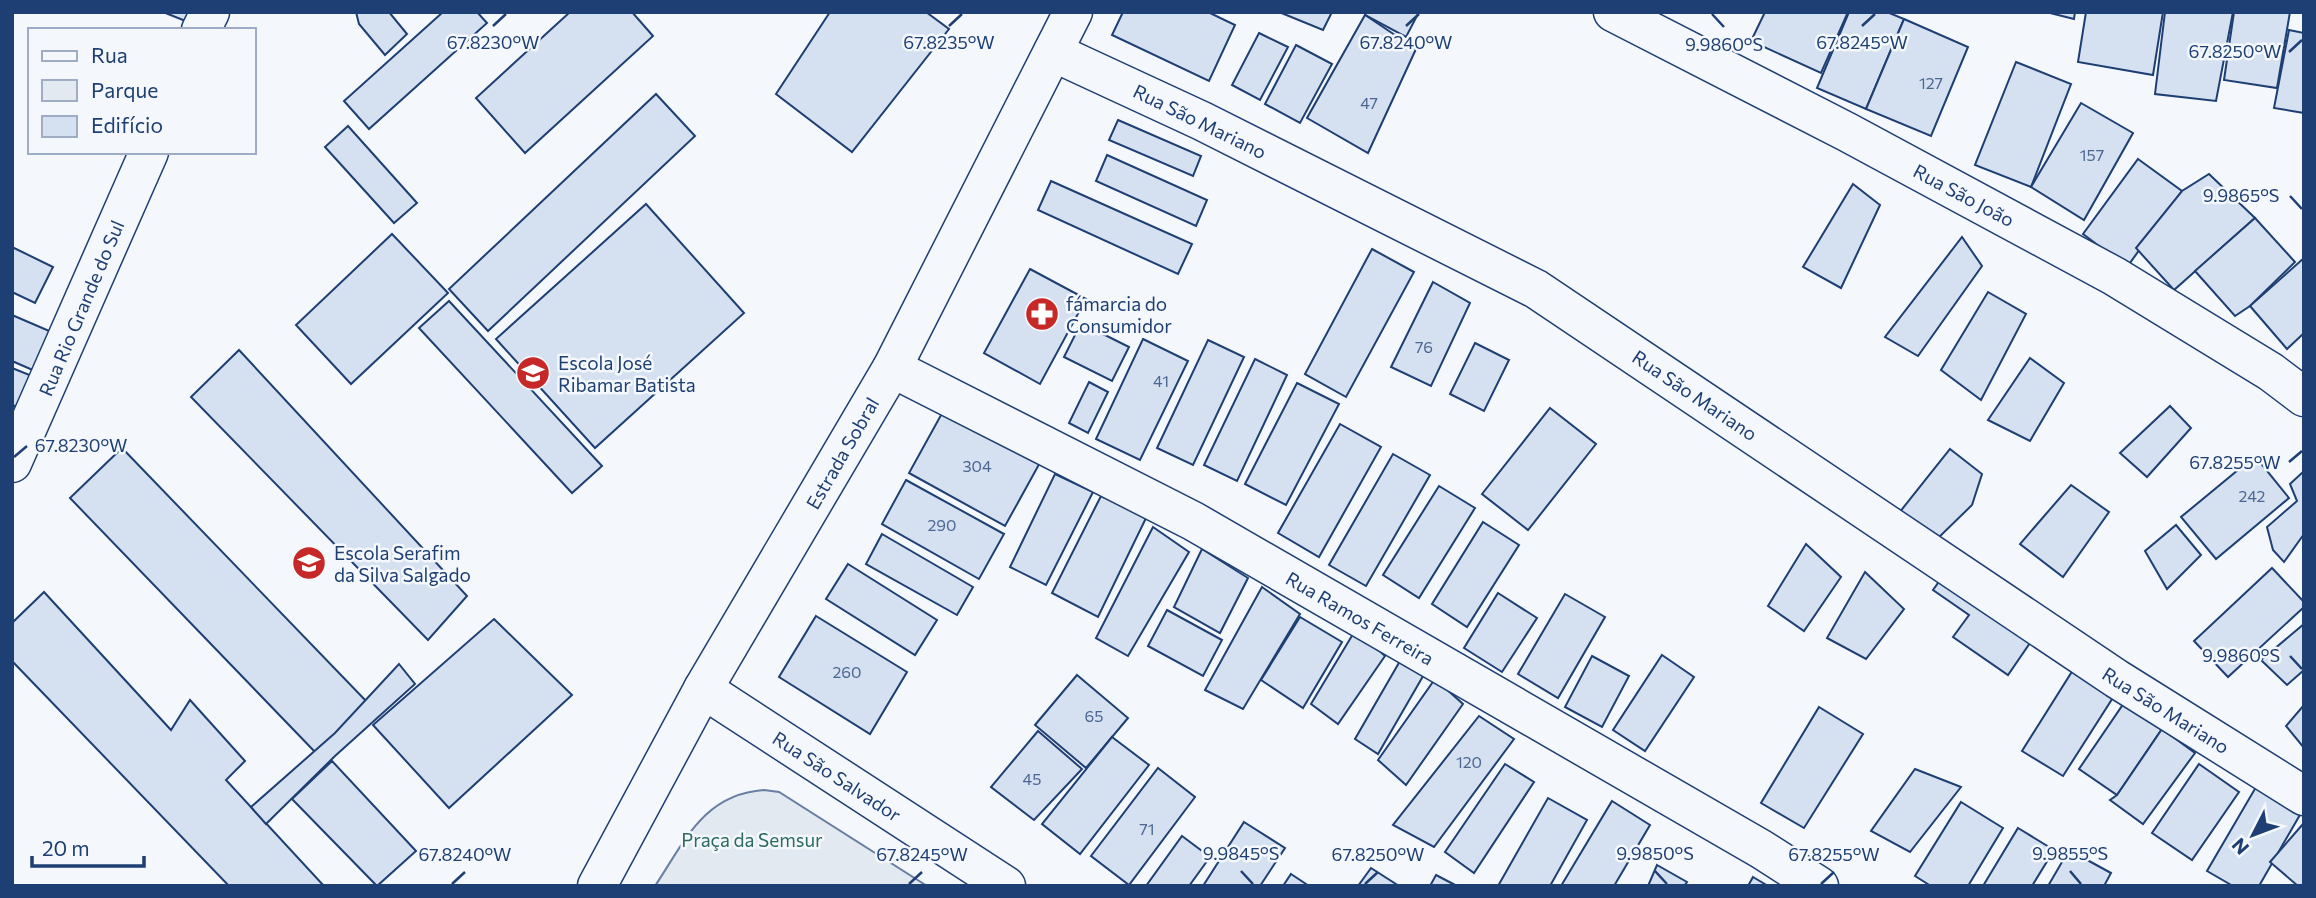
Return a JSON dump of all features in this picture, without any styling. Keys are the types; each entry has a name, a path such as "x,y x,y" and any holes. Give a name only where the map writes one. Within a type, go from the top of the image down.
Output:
{"street":[{"path":"202,28 210,12"},
{"name":"Estrada Sobral","path":"597,886 703,690 892,368 1073,12"},
{"name":"Rua São João","path":"1613,12 1847,132 2114,276 2271,372 2304,397"},
{"name":"Rua São Mariano","path":"1053,52 1202,121 1536,289 2117,679 2304,796"},
{"name":"Rua Rio Grande do Sul","path":"12,463 148,154"},
{"name":"Rua Ramos Ferreira","path":"892,368 1193,521 1761,849 1819,886"},
{"name":"Rua São Salvador","path":"703,690 1006,886"}],"green space":[{"name":"Praça da Semsur","path":"764,790 779,792 927,886 655,886 687,837 711,810 743,793"}],"building":[{"path":"163,12 194,12 188,22"},
{"path":"356,12 389,12 407,34 385,55 359,24"},
{"path":"443,12 477,12 487,23 369,129 344,101"},
{"path":"570,12 632,12 653,36 525,153 476,98"},
{"path":"830,12 926,12 949,29 852,152 776,94"},
{"path":"1123,12 1208,12 1235,25 1209,81 1112,35"},
{"path":"1279,12 1332,12 1323,30"},
{"path":"1366,12 1419,12 1406,37 1365,15"},
{"path":"1765,12 1848,12 1821,73 1751,41"},
{"path":"1849,12 1887,12 1904,19 1866,109 1817,88"},
{"path":"2046,12 2075,12 2074,19"},
{"path":"2086,12 2163,12 2153,75 2078,62"},
{"path":"2165,12 2233,12 2216,101 2155,94"},
{"path":"2234,12 2290,12 2277,88 2224,80"},
{"path":"1365,15 1416,49 1368,153 1307,118"},
{"path":"1904,19 1968,47 1931,136 1866,109"},
{"path":"2289,30 2304,33 2304,113 2274,108"},
{"path":"1259,33 1288,47 1260,100 1232,85"},
{"path":"1296,45 1332,64 1300,123 1265,104"},
{"path":"2016,62 2071,84 2031,187 1975,165"},
{"path":"656,94 695,136 488,331 449,289"},
{"path":"2081,103 2133,133 2084,220 2031,187"},
{"path":"1118,120 1201,156 1193,176 1109,140"},
{"path":"348,126 417,203 394,223 325,147"},
{"path":"1107,155 1207,200 1196,226 1096,181"},
{"path":"2138,159 2182,191 2127,267 2083,234"},
{"path":"2209,174 2255,218 2174,290 2136,248 2182,191"},
{"path":"1051,181 1192,244 1178,274 1038,210"},
{"path":"1853,184 1880,205 1841,288 1803,267"},
{"path":"646,204 744,313 595,448 496,339"},
{"path":"2255,218 2295,262 2250,306 2235,316 2195,271"},
{"path":"392,234 448,293 351,384 296,325"},
{"path":"1962,237 1982,266 1918,356 1885,337"},
{"path":"12,247 53,267 35,303 12,292"},
{"path":"1372,249 1414,272 1346,397 1305,374"},
{"path":"2304,258 2304,333 2287,349 2250,306"},
{"name":"fámarcia do Consumidor","path":"1030,269 1086,299 1040,384 984,353"},
{"path":"1433,282 1470,303 1431,386 1391,367"},
{"path":"1988,292 2026,314 1981,400 1941,370"},
{"path":"449,301 602,466 572,493 419,328"},
{"path":"12,315 61,336 44,375 12,361"},
{"path":"1081,323 1129,347 1112,381 1064,357"},
{"path":"1143,339 1188,361 1140,460 1096,439"},
{"path":"1208,340 1244,357 1193,465 1157,448"},
{"path":"1475,343 1509,360 1484,411 1450,394"},
{"path":"239,350 467,596 428,640 191,397"},
{"path":"2030,358 2064,383 2030,441 1988,420"},
{"path":"1255,359 1287,375 1237,481 1204,465"},
{"path":"12,368 32,376 18,407 12,405"},
{"path":"1089,382 1108,392 1088,433 1069,423"},
{"path":"1297,383 1339,404 1286,505 1245,484"},
{"path":"946,406 1042,459 1005,526 909,473"},
{"path":"2170,406 2191,428 2147,477 2120,453"},
{"path":"1550,408 1596,444 1528,530 1482,494"},
{"path":"1340,424 1381,447 1319,557 1278,533"},
{"path":"122,448 368,703 316,753 70,498"},
{"path":"1950,449 1982,474 1972,505 1931,545 1895,518"},
{"path":"1393,454 1430,475 1366,586 1329,565"},
{"path":"2255,456 2289,498 2216,559 2181,517"},
{"path":"2304,471 2304,534 2284,562 2273,550 2267,527 2297,501 2290,484"},
{"path":"1055,474 1093,492 1046,585 1010,567"},
{"path":"906,480 1004,534 979,579 882,524"},
{"path":"2071,485 2109,512 2063,577 2020,544"},
{"path":"1439,486 1475,508 1419,598 1383,575"},
{"path":"1101,496 1147,516 1098,617 1052,593"},
{"path":"1483,522 1519,545 1467,627 1432,604"},
{"path":"2176,525 2201,555 2167,589 2145,551"},
{"path":"1153,527 1189,552 1128,656 1096,638"},
{"path":"882,534 973,587 957,615 866,564"},
{"path":"1806,544 1841,577 1804,631 1768,606"},
{"path":"1202,549 1248,578 1220,633 1174,607"},
{"path":"848,564 937,620 915,655 826,599"},
{"path":"2272,568 2304,602 2304,607 2228,677 2194,641"},
{"path":"1865,572 1904,609 1866,659 1827,638"},
{"path":"1943,576 2032,640 2008,675 1953,637 1969,615 1933,590"},
{"path":"1262,587 1300,614 1243,709 1205,690"},
{"path":"44,592 171,730 190,700 245,761 226,780 324,886 229,886 12,661 12,623"},
{"path":"1498,593 1537,618 1502,672 1464,648"},
{"path":"1565,594 1605,617 1558,698 1518,674"},
{"path":"1167,610 1222,640 1203,676 1148,646"},
{"path":"816,616 907,672 870,734 779,677"},
{"path":"1300,617 1342,642 1303,708 1261,680"},
{"path":"494,619 572,695 449,808 373,725"},
{"path":"2304,624 2304,670 2287,685 2261,660"},
{"path":"1356,629 1385,656 1338,724 1311,704"},
{"path":"1662,655 1694,677 1645,751 1613,730"},
{"path":"1592,656 1629,676 1602,727 1565,707"},
{"path":"1400,661 1426,671 1378,754 1355,739"},
{"path":"399,664 415,684 335,756 266,824 251,807 335,733"},
{"path":"2073,670 2114,696 2063,776 2022,751"},
{"path":"1077,675 1128,718 1086,768 1035,725"},
{"path":"1435,679 1463,704 1406,785 1378,760"},
{"path":"2124,703 2162,729 2117,795 2079,769"},
{"path":"2304,705 2304,748 2286,726"},
{"path":"1819,707 1863,734 1804,828 1761,803"},
{"path":"1479,716 1514,739 1434,847 1393,825"},
{"path":"2162,729 2195,753 2143,824 2110,800 2117,795"},
{"path":"1038,731 1082,769 1034,820 991,787"},
{"path":"1112,737 1149,765 1080,854 1042,824"},
{"path":"332,761 416,851 377,886 292,799"},
{"path":"1505,764 1534,782 1474,873 1445,852"},
{"path":"2199,764 2239,792 2192,860 2152,833"},
{"path":"1158,768 1195,797 1129,885 1091,856"},
{"path":"1915,769 1961,787 1910,852 1871,831"},
{"path":"2256,787 2301,813 2259,886 2233,886 2207,871"},
{"path":"1548,798 1587,820 1550,886 1498,886"},
{"path":"1612,801 1650,825 1614,886 1561,886"},
{"path":"1961,802 2003,828 1968,886 1931,886 1915,876"},
{"path":"1244,822 1285,848 1260,886 1203,886"},
{"path":"2303,824 2304,886 2298,886 2270,862"},
{"path":"2018,828 2054,850 2032,886 1983,886"},
{"path":"1182,836 1210,857 1189,886 1146,886"},
{"path":"2069,850 2111,873 2104,886 2048,886"},
{"path":"1657,865 1687,882 1684,886 1648,886"},
{"path":"1371,868 1399,886 1358,886"},
{"path":"1291,874 1309,886 1283,886"},
{"path":"1436,875 1457,886 1430,886"},
{"path":"1753,877 1768,886 1748,886"}],"place":[{"name":"fámarcia do Consumidor","path":"1042,314"},
{"name":"Escola José Ribamar Batista","path":"533,373"},
{"name":"Escola Serafim da Silva Salgado","path":"309,563"}]}
